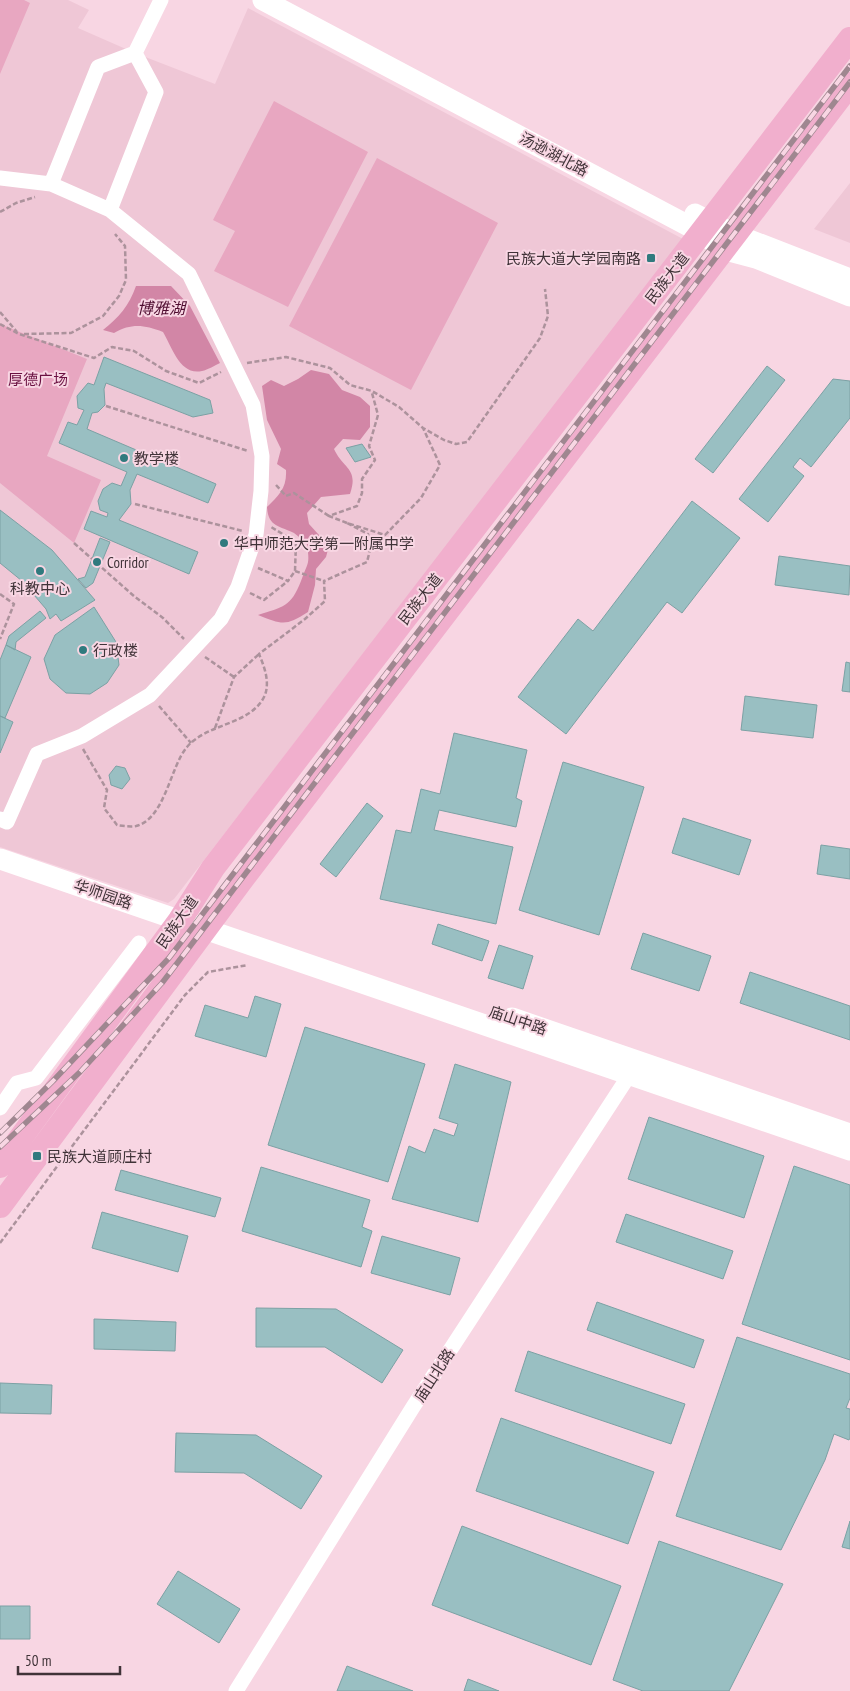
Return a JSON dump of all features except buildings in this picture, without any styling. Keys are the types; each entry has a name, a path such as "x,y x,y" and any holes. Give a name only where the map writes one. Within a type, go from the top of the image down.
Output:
{"main road":[{"name":"民族大道","path":"0,1166 182,916 213,868 850,39"},
{"name":"民族大道","path":"0,1206 211,923 728,241 850,84"}],"street":[{"path":"47,190 98,67 134,54 162,0"},
{"name":"汤逊湖北路","path":"263,0 706,227"},
{"name":"汤逊湖北路","path":"285,0 706,227 756,258 850,296"},
{"path":"110,210 156,92 134,54"},
{"path":"0,178 47,190 110,210 189,274 235,365 253,406 262,456 256,535 248,563 221,619 150,695 82,736 37,754 7,822 0,819"},
{"name":"汤逊湖北路","path":"728,241 850,279"},
{"name":"华师园路","path":"0,859 182,916 211,923"},
{"name":"庙山中路","path":"211,923 632,1067 850,1134"},
{"path":"0,1108 18,1083 36,1078 139,943"},
{"name":"庙山中路","path":"632,1067 850,1150"},
{"name":"庙山北路","path":"236,1691 408,1415 632,1067"}],"path":[{"path":"0,212 47,190"},
{"path":"18,334 71,333 103,316 119,296 126,280 125,246 114,233"},
{"path":"0,324 18,334 94,358 112,347 134,351 166,371 199,383 235,365 286,357 330,368 350,385 372,391 399,407 423,428 444,440 456,444 467,442 540,338 548,316 545,289"},
{"path":"0,312 18,334"},
{"path":"329,516 357,506 362,493 362,479 375,460 369,446 378,415 372,391"},
{"path":"106,406 262,456 270,479 286,496 294,492 329,516 385,534 422,498 440,465 423,428"},
{"path":"135,504 256,535"},
{"path":"238,587 264,600 288,581 295,571 296,542 258,519"},
{"path":"295,571 324,580 367,562 371,546 368,534 347,523"},
{"path":"74,543 135,597 163,618 193,649 234,677"},
{"path":"248,563 288,581"},
{"path":"215,729 234,677 259,654 305,620 325,601 324,580"},
{"path":"0,594 14,604 0,639"},
{"path":"82,736 83,750 107,790 104,808 117,825 137,826 152,816 168,789 178,763 191,743 255,710 266,693 266,672 259,654"},
{"path":"150,695 191,743"},
{"path":"0,1243 186,995 208,972 248,965"}],"shaded area":[{"name":"华中师范大学第一附属中学","path":"0,0 68,0 89,10 78,28 135,53 215,84 248,8 683,239 174,899 168,903 0,847"},
{"path":"850,183 850,243 814,229"}],"green space":[{"path":"0,0 24,0 30,3 0,74"},
{"path":"274,101 368,152 288,307 214,271 235,231 213,220"},
{"path":"377,158 498,223 411,390 289,326"},
{"name":"厚德广场","path":"0,324 87,359 47,456 101,480 74,543 0,483"}],"water":[{"name":"博雅湖","path":"136,286 171,286 190,306 220,363 204,370 194,371 182,365 163,332 138,326 132,326 114,333 103,330 123,311"},
{"path":"311,370 329,374 342,390 360,397 370,406 370,427 360,440 343,439 334,449 349,469 353,479 350,494 321,497 307,513 309,524 329,546 326,557 316,569 315,585 308,612 289,622 279,622 258,615 280,608 290,601 301,581 308,563 308,556 307,544 294,533 272,522 268,514 267,507 279,495 284,486 286,470 277,464 281,449 267,420 262,386 271,380 284,386"}],"railway":[{"path":"0,1133 53,1081 169,958 850,66"},
{"path":"0,1147 80,1072 162,983 850,82"}],"place":[{"name":"民族大道大学园南路","path":"651,258"},
{"name":"教学楼","path":"124,458"},
{"name":"华中师范大学第一附属中学","path":"224,543"},
{"name":"Corridor","path":"97,562"},
{"name":"科教中心","path":"40,571"},
{"name":"行政楼","path":"83,650"},
{"name":"民族大道顾庄村","path":"37,1156"}]}
